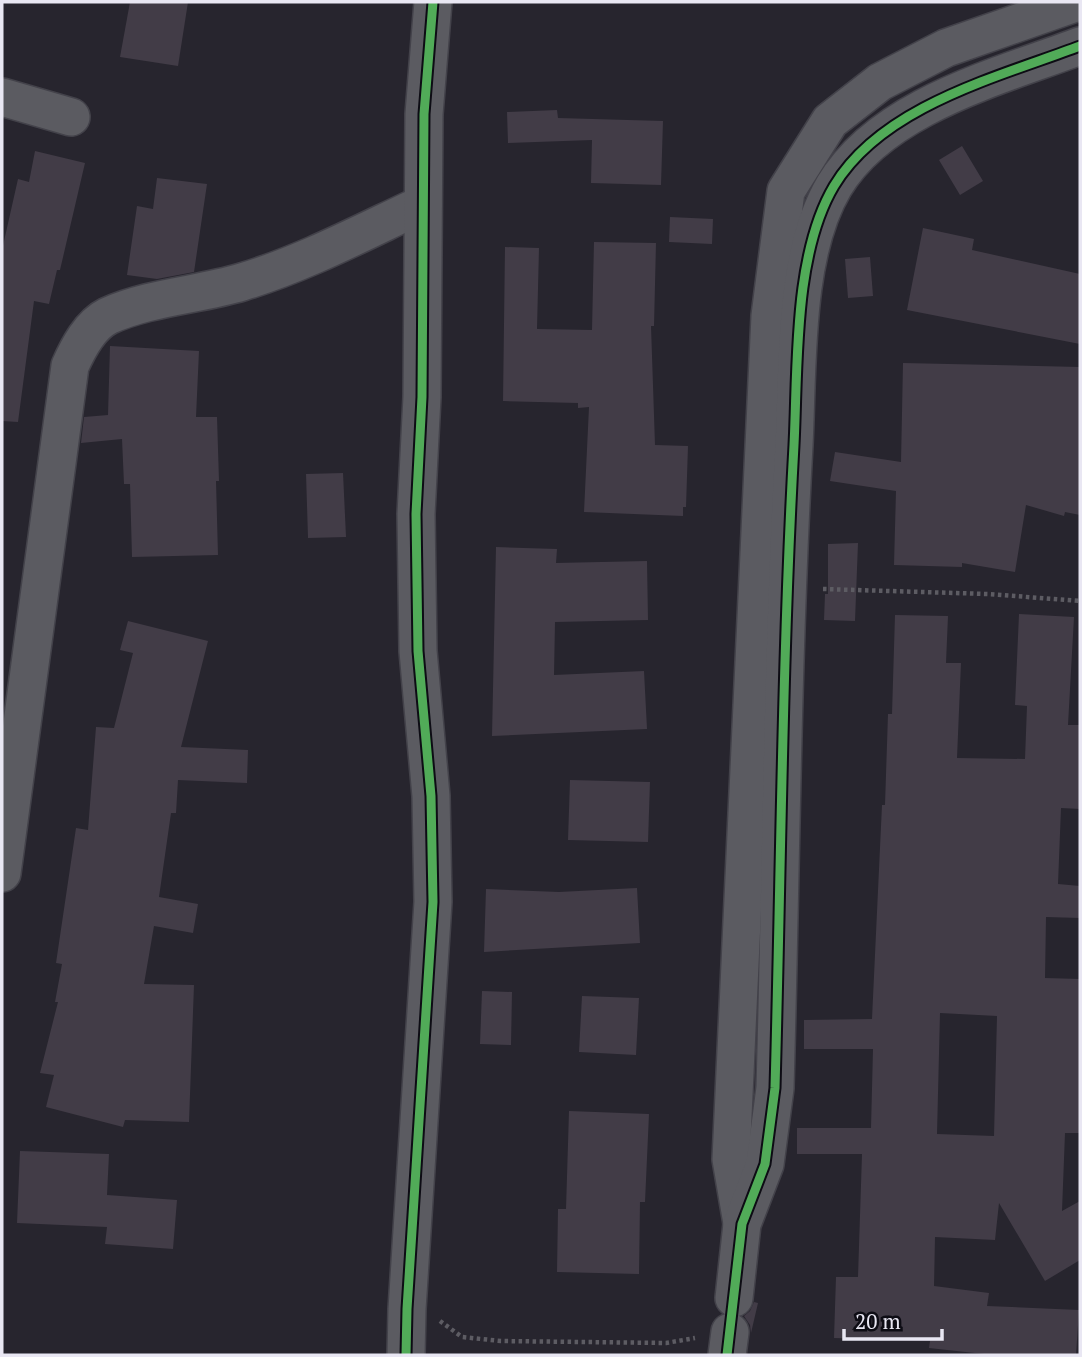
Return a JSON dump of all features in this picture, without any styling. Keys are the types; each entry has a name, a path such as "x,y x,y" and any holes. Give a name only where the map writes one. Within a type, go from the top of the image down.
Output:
{"street":[{"path":"406,1355 433,902 431,796 418,651 416,514 422,397 424,114 433,2"},
{"path":"773,589 770,316 786,191 830,121 880,82 946,48 1078,2"},
{"path":"730,1328 742,1224 731,1159 773,589 803,279 816,228 834,186 859,154 906,117 981,83 1080,46"},
{"path":"2,97 71,117"},
{"path":"2,873 70,366 81,342 106,317 143,305 240,283 292,266 423,204"}],"path":[{"path":"773,589 850,588 1080,601"},
{"path":"407,1309 435,1317 462,1337 501,1340 666,1343 730,1328"}],"building":[{"path":"130,2 188,2 178,66 120,57"},
{"path":"557,110 558,118 663,121 661,185 591,183 592,140 508,143 507,112"},
{"path":"962,146 983,181 960,195 939,160"},
{"path":"35,151 85,163 60,270 57,270 49,304 34,301 18,422 2,421 2,250 18,179 29,182"},
{"path":"157,178 207,184 194,272 157,279 127,275 137,206 153,209"},
{"path":"670,217 713,219 712,244 669,242"},
{"path":"923,228 974,239 972,250 1080,274 1080,344 907,310"},
{"path":"594,242 656,243 654,326 651,326 655,445 688,446 686,507 683,507 683,516 584,512 589,407 578,408 578,403 503,401 505,247 539,248 537,329 592,330"},
{"path":"870,257 873,296 848,298 845,259"},
{"path":"110,346 199,351 196,417 217,417 218,555 132,557 130,484 124,484 122,439 81,443 84,417 108,415"},
{"path":"903,363 1080,367 1080,515 1065,512 1064,516 1026,505 1015,572 962,563 962,567 894,565 896,491 830,481 835,452 901,462"},
{"path":"343,473 346,537 308,538 306,474"},
{"path":"858,543 855,621 824,620 825,594 828,594 828,544"},
{"path":"496,547 557,549 556,563 647,561 648,620 555,622 554,675 644,671 647,729 492,736"},
{"path":"1019,614 1074,617 1068,725 1080,725 1080,809 1061,808 1058,884 1080,886 1080,918 1046,917 1045,978 1080,979 1080,1133 1065,1133 1062,1211 1080,1201 1080,1260 1045,1281 999,1203 995,1240 935,1237 934,1286 989,1293 987,1306 1079,1310 1076,1355 993,1355 929,1348 930,1341 834,1338 836,1277 858,1277 862,1154 797,1154 797,1128 871,1128 873,1049 804,1049 804,1020 872,1019 882,805 885,805 888,714 892,714 895,615 948,616 946,663 961,663 957,758 1025,759 1027,706 1015,705","holes":["940,1013 997,1016 994,1136 937,1134"]},
{"path":"128,621 208,641 181,747 248,750 247,783 178,780 176,813 171,813 159,897 198,904 193,933 154,926 144,984 194,985 189,1122 125,1120 123,1127 46,1107 54,1075 40,1073 58,1002 55,1002 62,964 56,963 76,828 88,830 96,727 114,728 133,653 120,650"},
{"path":"570,780 650,782 648,842 568,840"},
{"path":"637,888 640,943 484,952 486,889 559,892"},
{"path":"482,991 512,992 511,1045 480,1044"},
{"path":"582,996 639,998 636,1055 579,1052"},
{"path":"569,1111 649,1114 645,1202 640,1202 639,1274 557,1272 558,1209 566,1209"},
{"path":"20,1151 109,1154 107,1195 177,1200 173,1249 105,1244 107,1227 17,1223"},
{"path":"754,1302 758,1303 751,1333 750,1325 744,1316"}],"cycle path":[{"path":"406,1355 433,902 431,796 418,651 416,514 422,397 424,114 433,2"},
{"path":"727,1355 742,1224 765,1164 775,1088 790,525 800,312 811,245 834,186 855,158 881,135 944,98 1080,46"}]}
